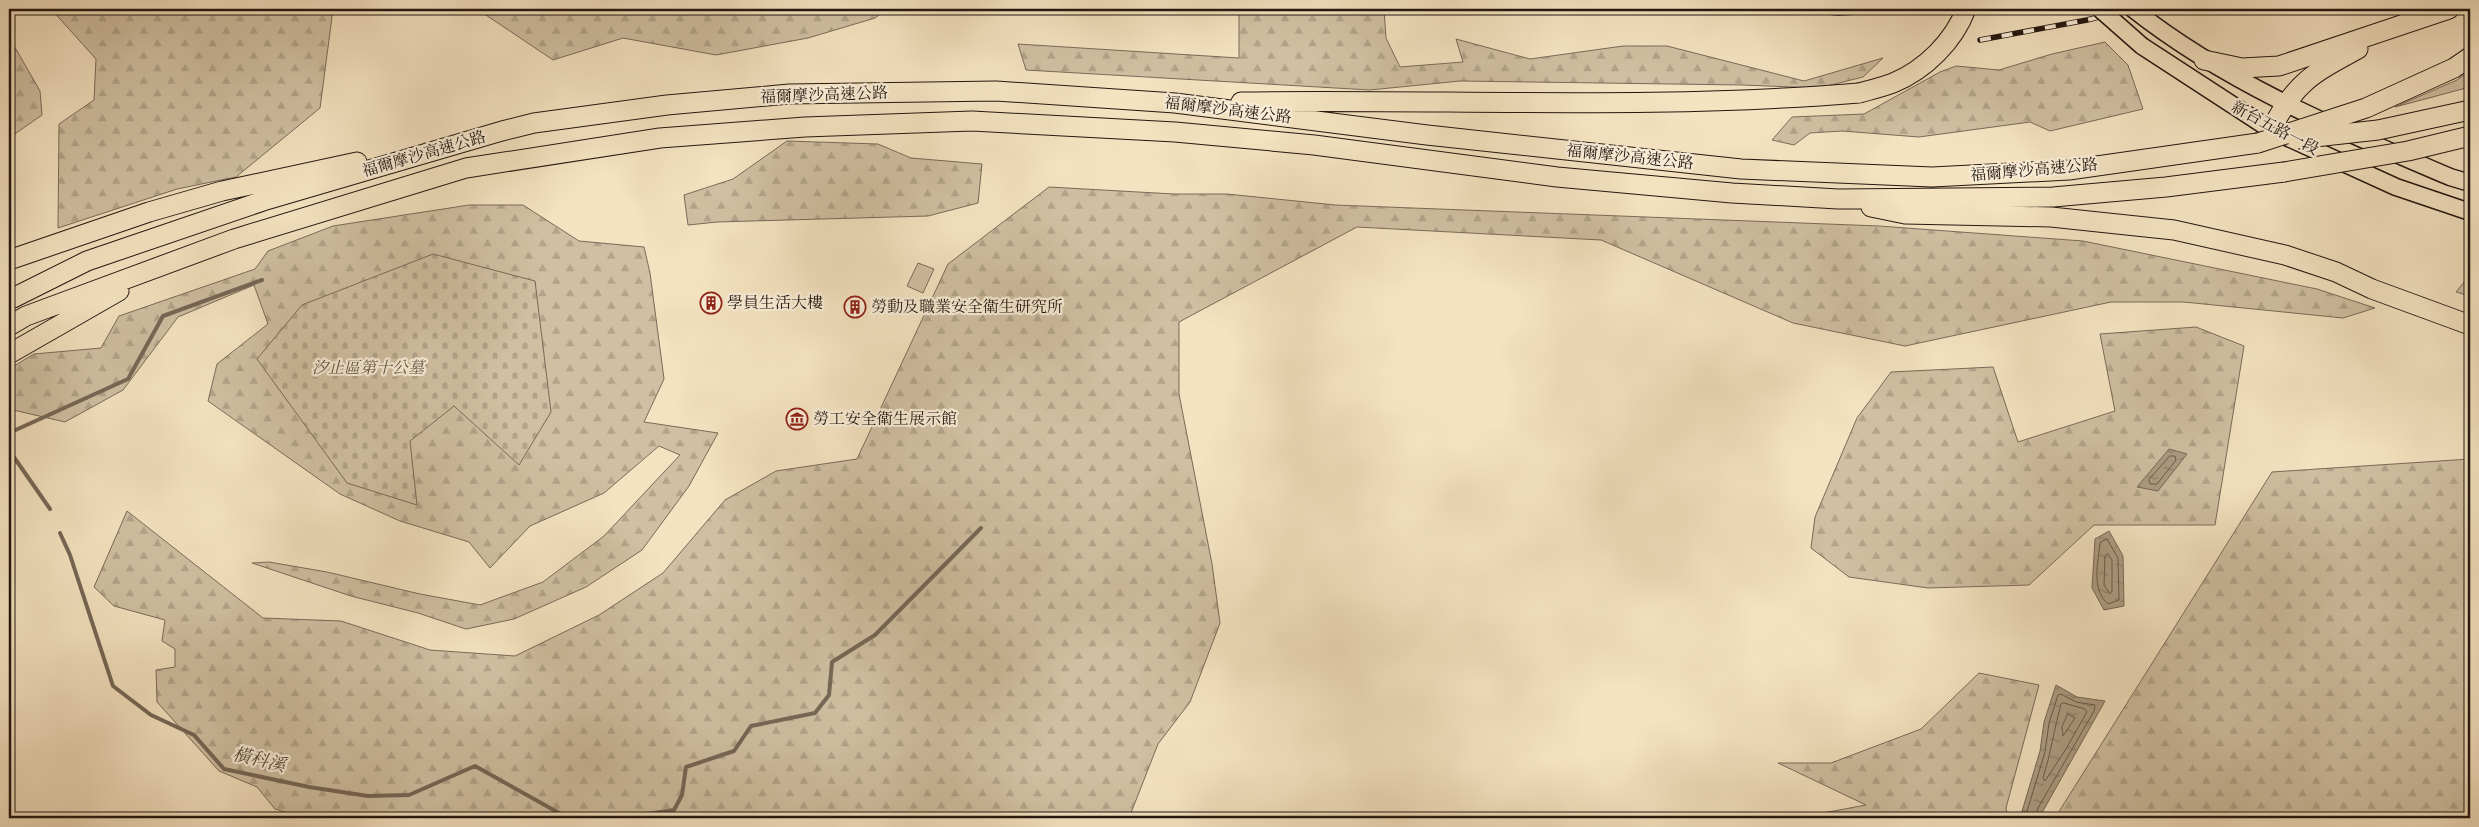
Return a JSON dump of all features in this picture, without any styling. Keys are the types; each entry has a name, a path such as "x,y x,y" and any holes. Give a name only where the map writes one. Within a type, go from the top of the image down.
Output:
{"highway":[{"path":"1175,102 1352,100 1445,103 1623,102 1800,98 1859,93 1894,83 1922,67 1946,44 1966,9"},
{"path":"2204,60 2242,68 2279,66 2401,27 2449,9"},
{"path":"2264,136 2284,103 2303,82 2401,27"},
{"path":"2264,136 2366,108 2454,68 2470,57"},
{"name":"福爾摩沙高速公路","path":"9,300 96,258 262,201 502,131 534,123 667,105 789,94 996,91 1175,102 1426,135 1741,169 1913,177 2069,170 2235,146 2264,136 2378,130 2470,110"},
{"name":"福爾摩沙高速公路","path":"9,326 26,316 234,239 466,168 660,138 814,126 972,121 1175,132 1314,145 1567,178 1732,193 1838,199 2052,197 2166,187 2284,172 2408,151 2470,136"},
{"path":"9,260 149,212 222,191 502,131"},
{"path":"1838,199 1905,214 2051,217 2174,230 2285,255 2336,272 2372,289 2470,325"},
{"path":"9,354 170,262"},
{"path":"2336,272 2365,277 2470,313"}],"main road":[{"name":"新台五路一段","path":"2100,9 2142,46 2264,136 2396,187 2470,212"},
{"name":"新台五路一段","path":"2133,9 2204,60 2284,103 2405,158 2450,177 2470,183"}],"green space":[{"path":"51,9 331,9 332,17 320,108 236,177 177,189 58,228 59,124 94,100 96,59"},
{"path":"477,9 887,9 875,18 808,38 716,55 623,38 553,60"},
{"path":"1226,9 1384,9 1386,38 1400,67 1463,62 1456,39 1530,59 1623,46 1667,46 1804,81 1883,58 1863,77 1819,88 1460,81 1370,90 1026,70 1018,44 1239,58 1239,10"},
{"path":"9,37 40,91 42,115 9,138"},
{"path":"2105,42 2128,65 2143,109 2050,131 2030,122 1919,137 1842,131 1810,133 1794,145 1772,140 1792,117 1864,114 1940,72 1956,66 1999,70 2052,54"},
{"path":"2470,71 2470,87 2395,107 2457,80"},
{"path":"787,141 878,144 911,158 982,164 978,203 928,216 717,222 688,225 684,195 733,179"},
{"path":"1049,187 1174,194 1227,194 1335,205 1879,226 2083,241 2317,289 2375,308 2343,318 2184,302 2111,302 1905,346 1793,323 1601,240 1357,227 1179,322 1179,394 1212,564 1220,623 1190,702 1158,744 1129,818 305,818 275,809 257,787 219,771 157,702 156,670 175,667 175,649 162,641 165,620 114,606 94,587 127,511 263,618 341,621 430,650 515,656 599,615 663,573 725,500 776,471 857,459 948,264"},
{"path":"469,205 523,205 579,241 644,247 650,273 664,379 644,422 718,433 689,486 642,550 586,587 514,619 466,629 418,613 351,596 252,563 269,562 327,572 420,594 480,605 543,582 604,536 680,455 659,446 604,493 530,526 490,568 469,542 400,521 340,494 208,401 217,364 268,324 254,285 178,317 123,390 65,422 9,409 9,369 34,354 101,348 119,316 255,269 268,251 333,226"},
{"name":"汐止區第十公墓","path":"433,254 535,281 551,412 519,465 454,406 410,441 417,505 347,483 257,359 302,305"},
{"path":"918,263 934,269 923,293 907,286"},
{"path":"2469,276 2470,296 2456,292"},
{"path":"2196,327 2244,346 2215,525 2094,525 2029,585 1928,588 1849,577 1811,548 1815,517 1857,418 1891,372 1993,367 2018,442 2115,411 2100,334"},
{"path":"2470,459 2470,818 2055,818 2272,472"},
{"path":"1979,673 2039,685 2006,808 2008,818 1692,818 1693,813 1807,816 1866,805 1778,763 1831,763 1921,729"}],"water":[{"path":"2169,449 2187,454 2158,491 2137,487"},
{"path":"2109,531 2123,556 2124,606 2104,610 2092,588 2095,539"},
{"path":"2056,685 2077,697 2105,701 2039,818 2020,818 2040,751 2044,722"}],"waterway":[{"path":"9,433 128,379 163,316 262,280"},
{"name":"橫科溪","path":"9,450 50,509"},
{"path":"638,818 640,815 674,810 682,795 686,767 734,751 751,726 815,713 829,695 832,662 875,635 981,528"},
{"name":"橫科溪","path":"60,533 70,555 113,686 151,715 194,735 224,769 309,787 368,796 409,795 475,766 568,818"}],"railway":[{"path":"1793,9 1838,13 1921,9"},
{"path":"1980,40 2087,20 2130,9"}],"place":[{"name":"學員生活大樓","path":"711,303"},
{"name":"勞動及職業安全衛生研究所","path":"855,307"},
{"name":"勞工安全衛生展示館","path":"797,419"}]}
